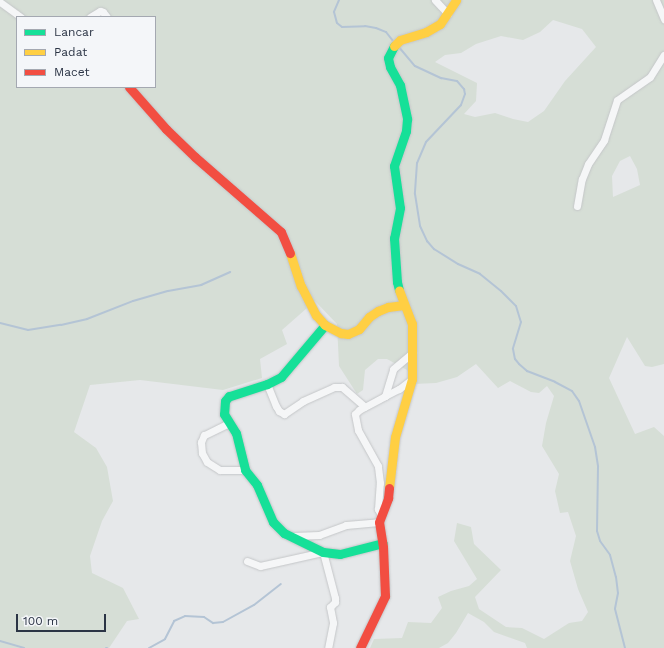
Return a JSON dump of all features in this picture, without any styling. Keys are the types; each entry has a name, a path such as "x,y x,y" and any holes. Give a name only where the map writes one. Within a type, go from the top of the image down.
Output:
{"street":[{"path":"435,0 448,14"},
{"path":"380,518 388,498 395,437 412,379 413,352 412,324 399,290 394,252 394,238 400,208 394,166 407,123 400,85 389,64 389,53 396,44 404,38 433,29 443,22 456,0"},
{"path":"656,0 664,19"},
{"path":"0,2 21,16"},
{"path":"92,16 100,11 104,12 106,16"},
{"path":"577,206 582,179 588,164 604,140 617,100 650,77 664,55"},
{"path":"130,88 166,129 195,157 281,232 286,240 304,292 316,315 325,325 341,333 348,334 359,329 366,319 378,311 388,307 404,306"},
{"path":"325,325 284,374 267,384 232,395 226,399 224,410 229,423 236,433 245,470 257,485 273,522 280,531 323,552 340,554 349,553 383,543"},
{"path":"384,396 393,369 413,352"},
{"path":"360,648 385,596 383,543 378,509 380,483 378,466 359,432 356,413 399,389 412,379"},
{"path":"267,384 276,406 279,411 284,414 303,401 334,386 342,387 365,407"},
{"path":"229,423 216,428 202,438 200,447 202,453 207,462 220,470 245,470"},
{"path":"290,536 319,535 346,525 380,518"},
{"path":"247,561 260,566 323,552"},
{"path":"323,552 335,598 335,602 330,607 333,623 328,648"}],"shaded area":[{"path":"0,0 664,0 664,364 652,367 645,366 627,337 609,378 635,434 654,427 664,436 664,648 527,648 525,643 494,632 484,622 468,613 448,643 439,648 370,648 374,639 402,638 408,622 431,623 442,608 438,597 451,591 469,586 477,579 454,541 457,523 471,527 474,544 501,570 475,597 479,609 506,627 522,628 544,639 569,623 582,621 588,612 578,589 570,561 576,536 568,512 560,513 555,491 559,474 542,446 546,423 554,396 547,386 539,393 531,392 510,381 498,388 476,364 457,377 436,383 414,384 407,370 387,359 378,359 365,370 363,390 357,394 339,366 337,324 315,301 282,330 287,344 260,359 262,378 223,390 140,380 90,385 74,432 96,448 107,467 113,501 102,521 90,556 92,573 123,588 139,619 127,621 109,648 0,648","holes":["553,20 582,29 596,47 565,81 544,111 528,122 495,113 475,117 464,114 476,101 477,83 435,62 445,55 461,53 476,44 501,36 523,40 540,32","630,156 637,169 640,185 613,197 612,176 620,161"]}],"waterway":[{"path":"339,0 334,12 337,23 342,27 365,26 376,28 386,32 393,41"},
{"path":"398,46 415,66 441,78 457,81 464,89 465,94 461,105 426,142 417,163 415,194 420,226 427,241 434,249 458,264 480,274 501,291 516,306 521,322 513,349 515,359 519,364 527,371 555,382 572,391 579,401 595,447 598,467 597,531 600,541 610,555 616,577 618,593 615,609 625,648"},
{"path":"0,323 28,330 61,325 87,319 133,301 168,291 201,285 230,272"},
{"path":"149,648 165,639 174,621 185,616 204,617 213,623 223,622 254,605 281,584"},
{"path":"0,641 24,648"}],"traffic: fast":[{"path":"394,46 388,58 390,67 400,85 407,119 406,131 394,166 400,208 394,238 397,282 399,290"},
{"path":"325,325 281,377 267,384 229,396 225,401 224,414 236,433 245,470 257,485 273,522 284,533 323,552 340,554 383,543"}],"traffic: slow":[{"path":"394,46 400,40 426,32 440,24 456,0"},
{"path":"290,253 301,286 316,315 325,325 341,333 348,334 359,329 369,317 378,311 388,307 404,305"},
{"path":"389,488 395,437 412,379 412,324 399,290"}],"traffic: jam":[{"path":"130,88 166,129 195,157 281,232 290,253"},
{"path":"360,648 385,596 383,547 379,522 388,498 389,488"}]}
